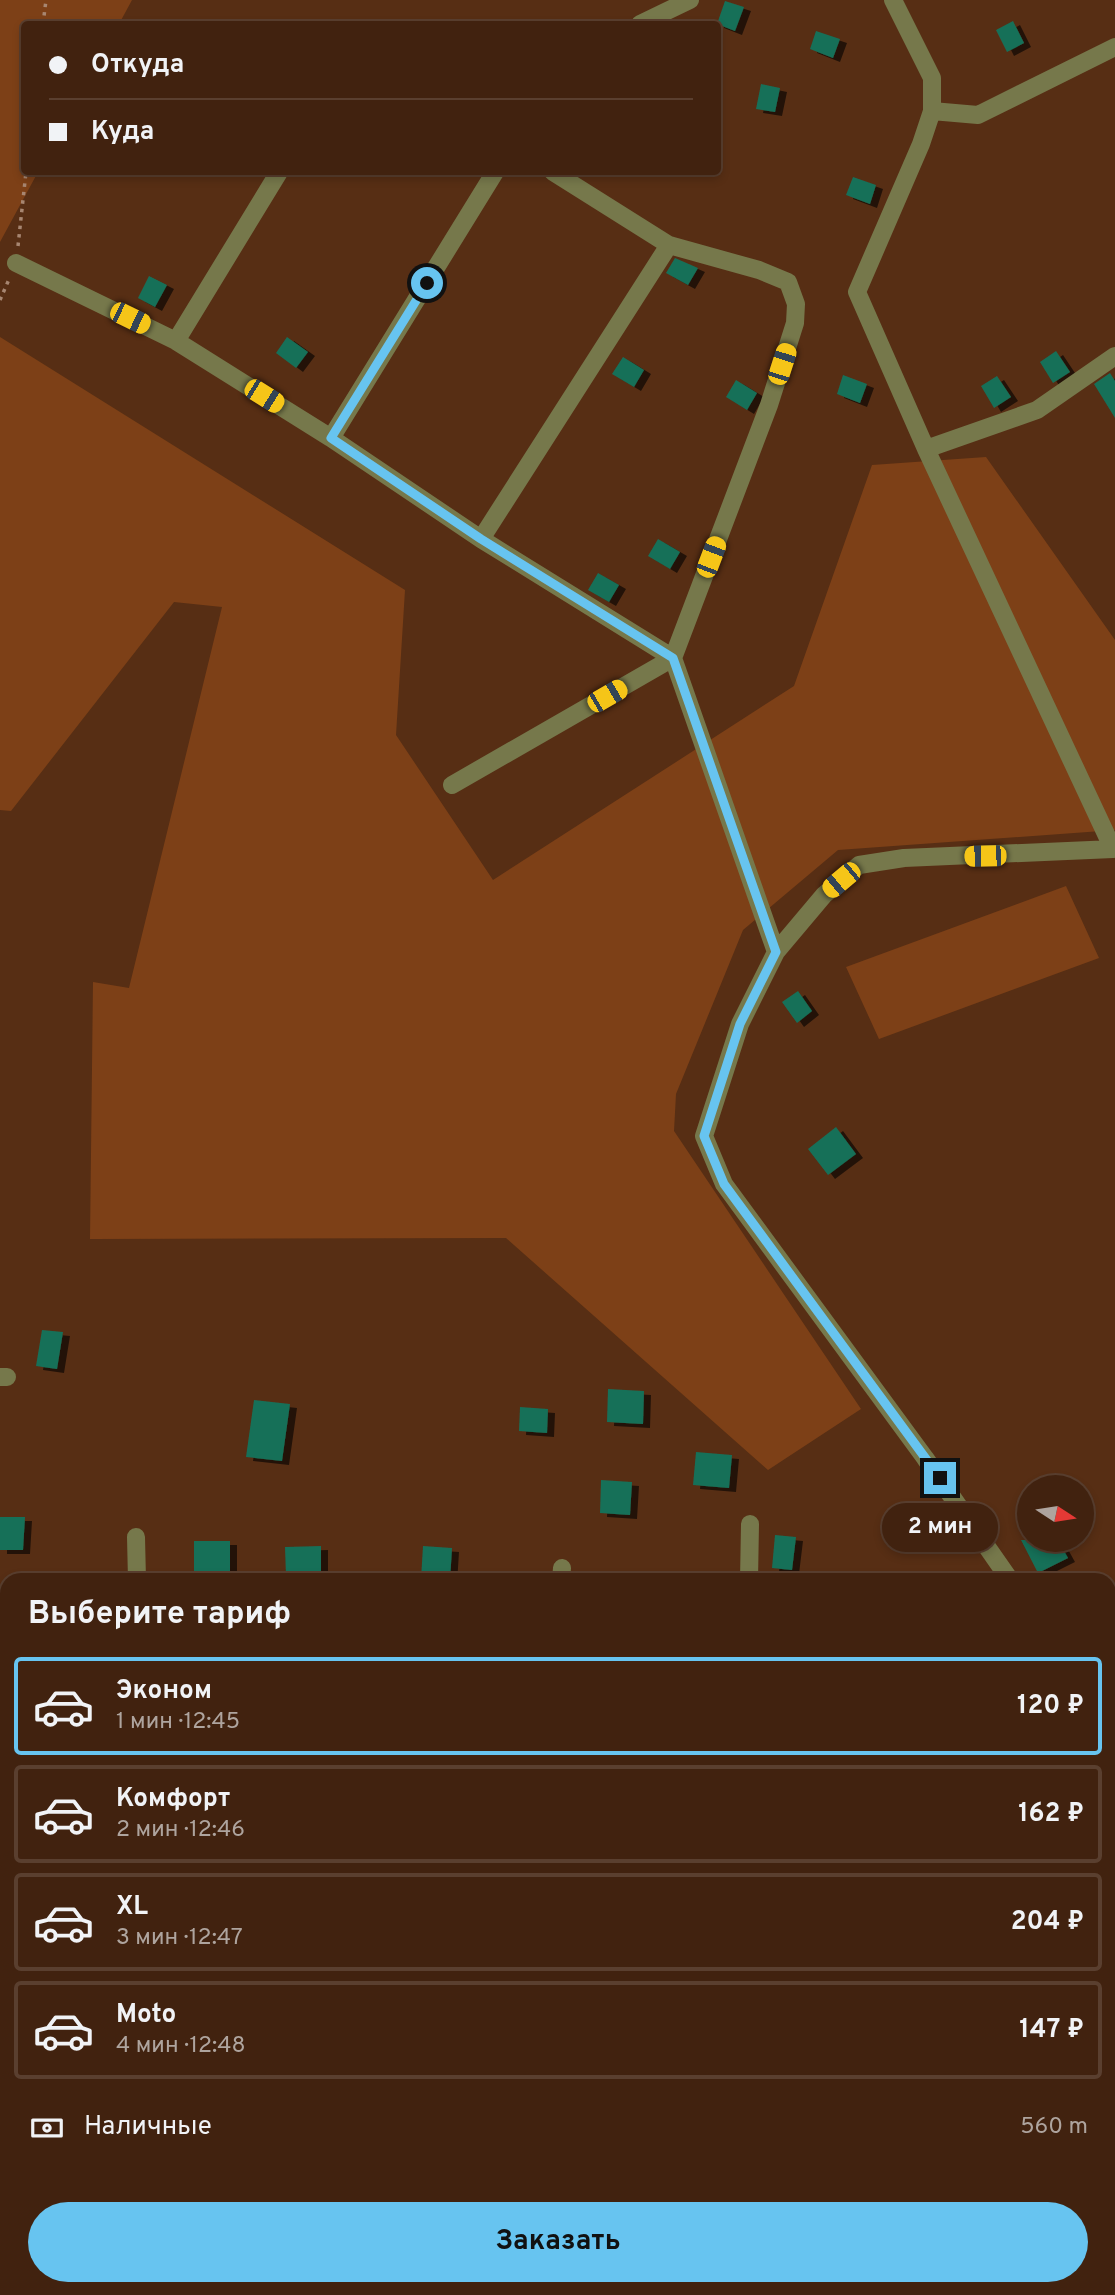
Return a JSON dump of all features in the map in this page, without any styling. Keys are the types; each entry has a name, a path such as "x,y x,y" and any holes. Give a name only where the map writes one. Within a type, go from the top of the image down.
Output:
{"street":[{"path":"646,21 690,0"},
{"path":"893,0 932,78 932,111 921,144 857,292 926,449 1114,849 904,858 859,866 824,895 776,952 740,1024 704,1136 724,1184 925,1458 1005,1573"},
{"path":"932,111 978,115 1115,47"},
{"path":"176,341 277,175"},
{"path":"331,438 493,175"},
{"path":"452,785 673,658 769,405 795,323 796,304 788,282 759,270 669,244 558,175"},
{"path":"481,539 669,244"},
{"path":"16,263 176,341 331,438 481,539 673,658 776,952"},
{"path":"926,449 1037,410 1115,356"},
{"path":"749,1573 750,1524"},
{"path":"136,1537 137,1573"}],"path":[{"path":"43,21 46,0"},
{"path":"0,300 16,263 26,175"}],"shaded area":[{"path":"0,0 132,0 121,21 21,21 21,175 36,175 0,242"},
{"path":"0,337 405,590 396,735 493,880 794,686 872,465 986,457 1115,640 1115,830 838,850 743,930 676,1094 674,1131 861,1409 768,1470 506,1238 90,1239 93,982 129,988 222,607 174,602 11,811 0,810"},
{"path":"1066,886 1099,958 879,1039 846,967"}],"building":[{"path":"725,1 744,7 735,31 721,26 721,21 718,21"},
{"path":"1013,21 1024,43 1007,52 996,30"},
{"path":"816,31 840,39 833,58 810,49"},
{"path":"761,84 780,88 775,112 756,109"},
{"path":"853,177 876,185 870,204 846,195"},
{"path":"675,258 698,268 688,285 666,273"},
{"path":"149,276 167,285 155,307 138,298"},
{"path":"287,337 308,352 296,368 276,353"},
{"path":"1056,351 1070,372 1053,383 1040,362"},
{"path":"623,357 644,370 634,387 612,374"},
{"path":"1110,373 1115,381 1115,418 1094,384"},
{"path":"843,375 867,384 860,403 837,394"},
{"path":"997,376 1011,397 994,408 981,386"},
{"path":"736,380 757,393 747,410 726,397"},
{"path":"658,539 680,552 670,569 648,556"},
{"path":"598,573 619,585 609,602 588,590"},
{"path":"798,991 812,1011 797,1023 782,1002"},
{"path":"836,1127 856,1154 828,1175 808,1149"},
{"path":"42,1330 63,1332 57,1369 36,1366"},
{"path":"608,1389 644,1391 643,1424 607,1422"},
{"path":"254,1400 290,1404 282,1461 246,1457"},
{"path":"520,1407 548,1409 547,1433 519,1431"},
{"path":"696,1452 732,1455 729,1488 693,1485"},
{"path":"601,1480 632,1482 630,1515 600,1513"},
{"path":"0,1517 25,1517 23,1550 0,1550"},
{"path":"775,1535 796,1537 792,1570 772,1568"},
{"path":"194,1541 230,1541 230,1573 194,1573"},
{"path":"321,1546 321,1573 286,1573 285,1547"},
{"path":"423,1546 452,1548 450,1573 421,1573"},
{"path":"1027,1552 1065,1552 1068,1558 1038,1573"}],"route":[{"path":"427,283 331,438 481,539 673,658 776,952 740,1024 704,1136 724,1184 940,1478"}]}
